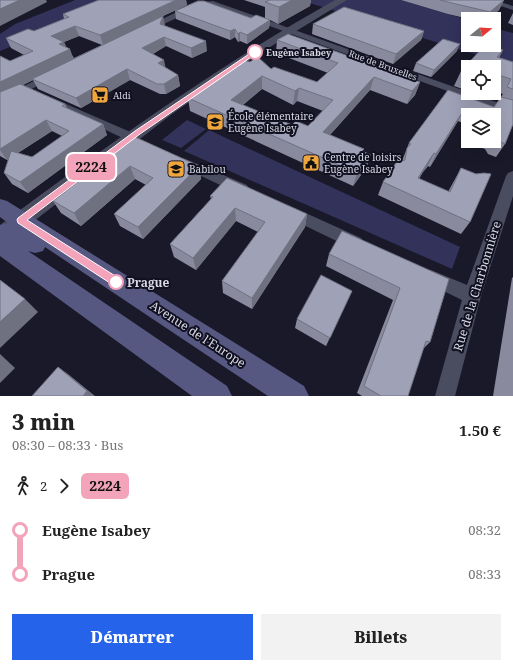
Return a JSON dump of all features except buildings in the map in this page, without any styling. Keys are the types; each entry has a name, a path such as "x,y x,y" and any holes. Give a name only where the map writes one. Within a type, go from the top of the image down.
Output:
{"main road":[{"name":"Avenue de l'Europe","path":"0,207 7,231 217,396"},
{"name":"Avenue de l'Europe","path":"7,231 126,288 294,396"}],"street":[{"path":"7,231 134,140 204,86 286,32 342,0"},
{"path":"486,0 513,8"},
{"name":"Rue de Bruxelles","path":"136,34 203,3 513,112"},
{"name":"Rue de Bruxelles","path":"286,32 513,119"},
{"path":"0,102 62,70"},
{"path":"26,89 134,140"},
{"path":"168,155 257,196"},
{"name":"Rue de la Charbonnière","path":"445,396 472,296 513,176"},
{"path":"278,206 368,248"},
{"path":"416,270 472,296"}],"shaded area":[{"path":"75,0 124,0 0,51 0,34 15,24"},
{"path":"300,0 401,0 461,18 461,50"},
{"path":"501,30 513,33 513,66 501,62 501,60 494,60 468,52 501,52"},
{"path":"187,120 206,129 181,148 162,140"},
{"path":"209,130 460,247 452,269 184,151"}],"bus line":[{"name":"2224","path":"116,282 21,220 138,132 255,52"}],"place":[{"name":"Eugène Isabey","path":"255,52"},
{"name":"Aldi","path":"100,95"},
{"name":"École élémentaire Eugène Isabey","path":"215,122"},
{"name":"Centre de loisirs Eugène Isabey","path":"311,163"},
{"name":"Babilou","path":"176,169"},
{"name":"Prague","path":"116,282"}]}
